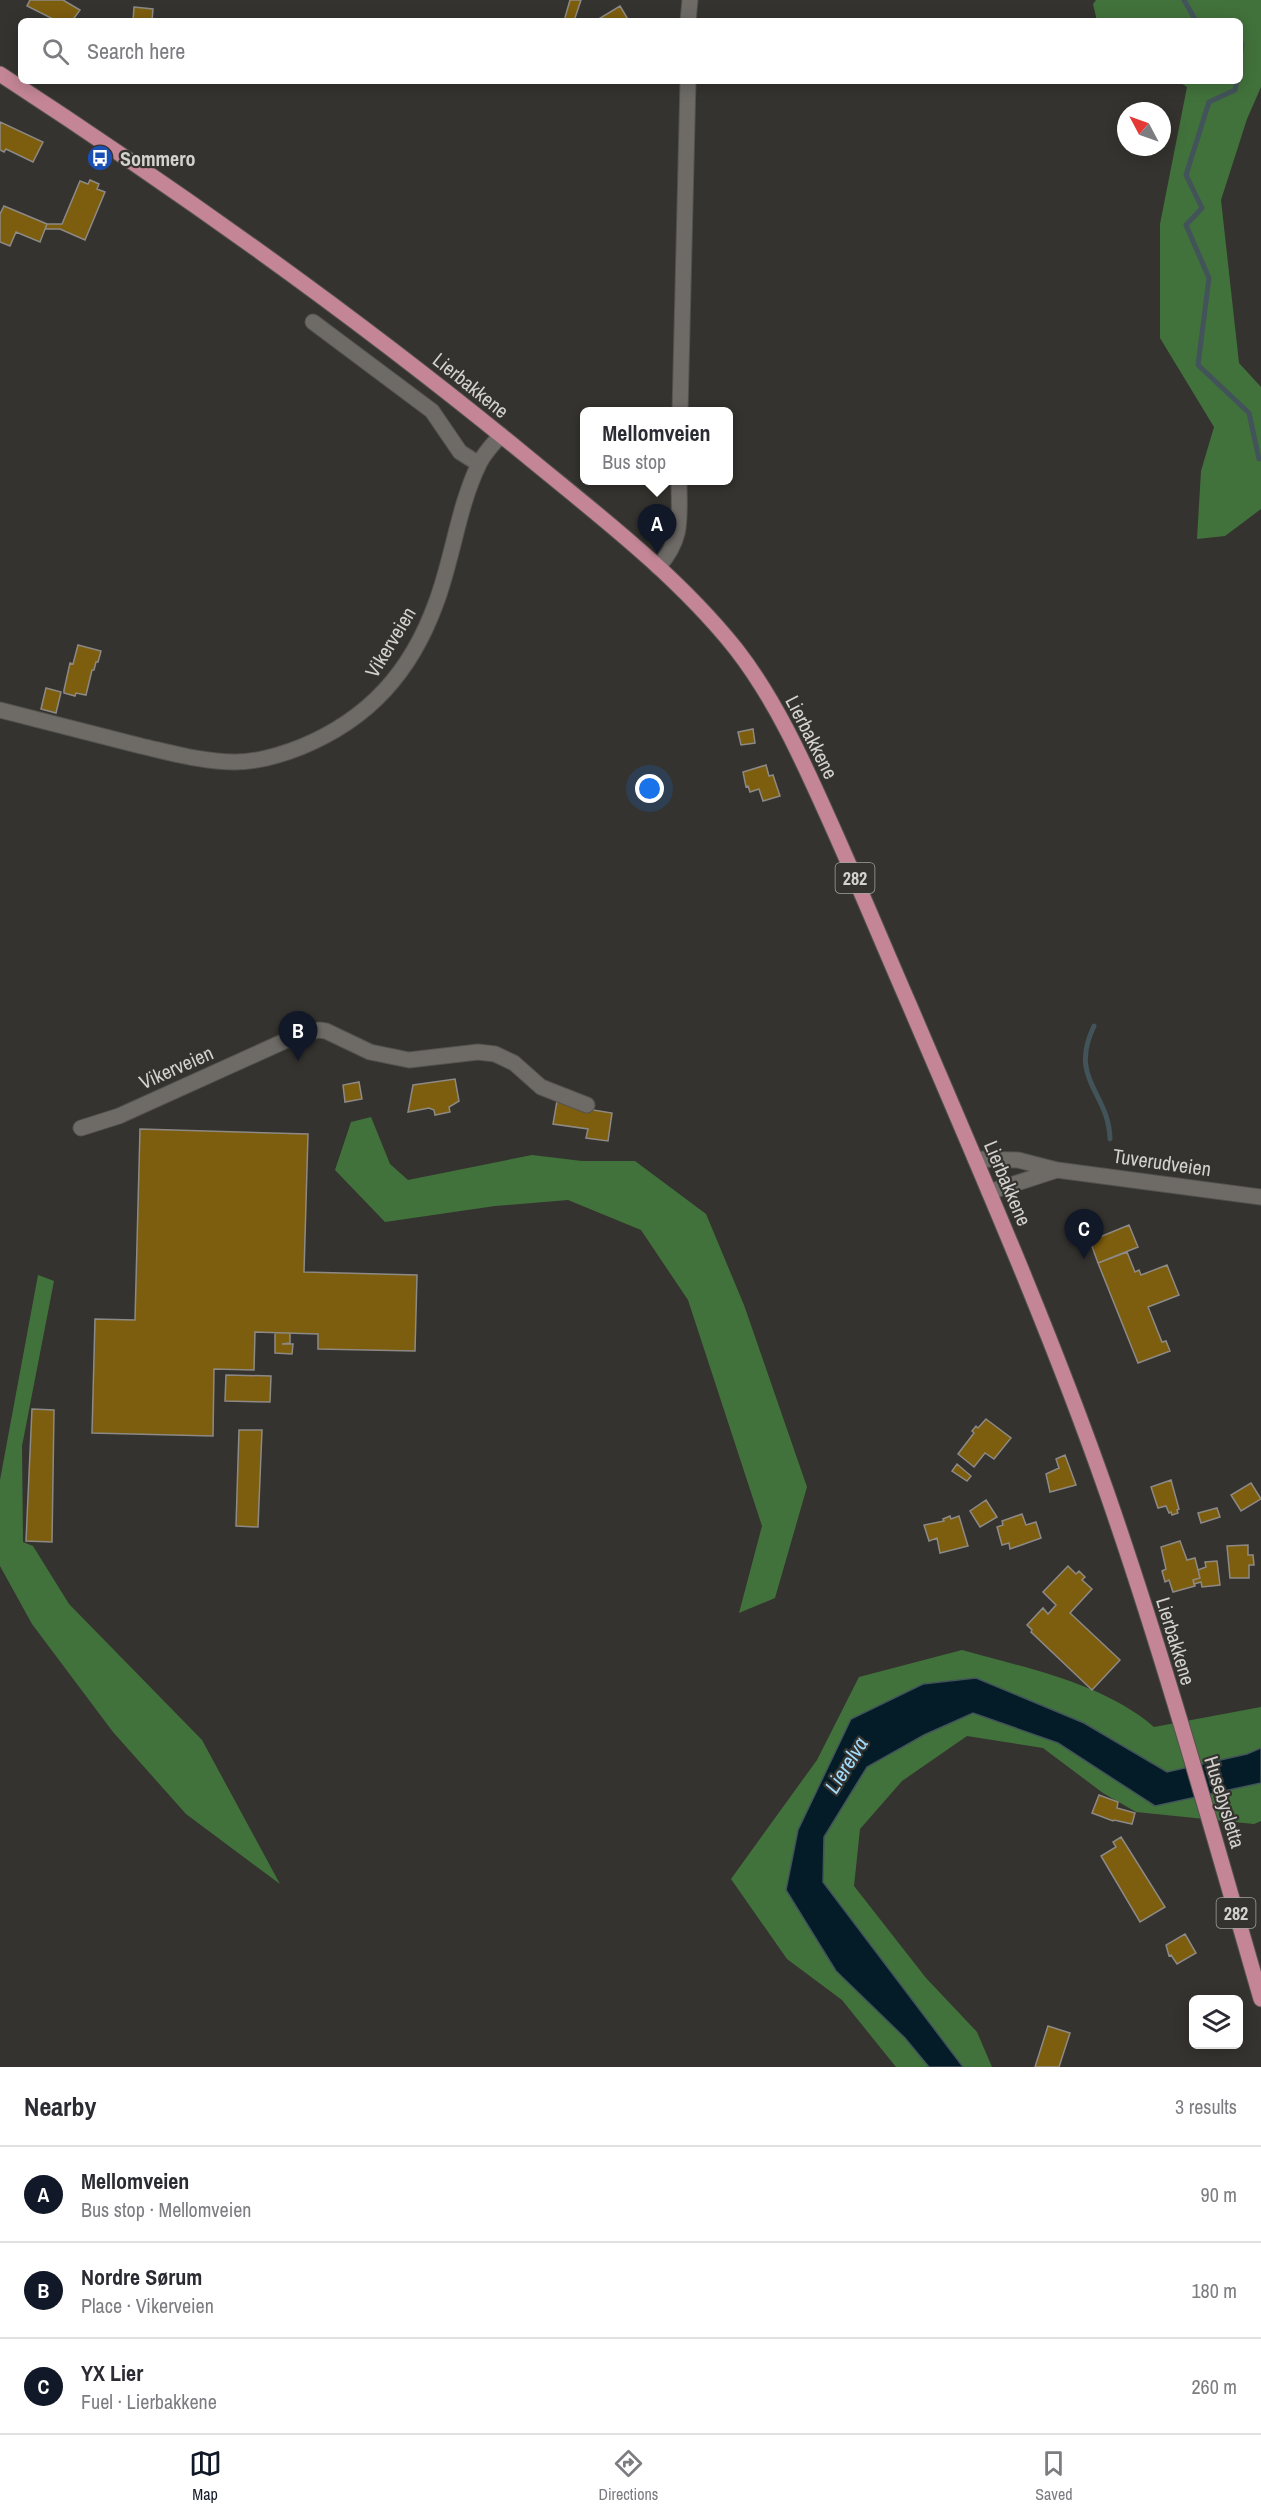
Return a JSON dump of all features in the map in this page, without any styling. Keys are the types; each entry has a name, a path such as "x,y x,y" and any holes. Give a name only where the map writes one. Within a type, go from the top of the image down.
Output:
{"main road":[{"name":"Lierbakkene","path":"0,74 240,237 384,343 501,435 658,567 741,655 774,705 838,838 989,1192 1097,1463 1179,1721"},
{"name":"Husebysletta","path":"1179,1721 1261,1999"}],"street":[{"path":"688,18 690,0"},
{"path":"680,407 688,84"},
{"path":"313,322 432,411 460,452 479,464"},
{"name":"Vikerveien","path":"0,710 161,752 225,762 251,761 276,755 327,735 368,708 383,694 415,649 436,604 466,499 479,464 501,435"},
{"path":"658,567 670,554 676,538 679,485"},
{"name":"Vikerveien","path":"81,1128 119,1116 298,1035 319,1030 330,1032 370,1052 396,1059 409,1060 478,1052 495,1054 514,1063 541,1087 587,1105"},
{"name":"Tuverudveien","path":"975,1159 1018,1160 1057,1170 1261,1197"},
{"name":"Tuverudveien","path":"989,1192 1057,1170"}],"green space":[{"path":"1096,0 1261,0 1261,87 1247,119 1221,200 1239,363 1261,387 1261,509 1225,536 1197,539 1201,471 1214,427 1160,338 1160,224 1187,87 1182,84 1243,84 1243,18 1096,18 1093,4"},
{"path":"371,1117 390,1164 408,1180 532,1155 582,1161 635,1161 706,1214 744,1305 807,1487 775,1598 739,1613 762,1526 688,1300 641,1230 568,1200 495,1206 385,1222 335,1170 351,1122"},
{"path":"38,1275 54,1281 22,1446 23,1542 33,1546 69,1604 202,1740 280,1884 186,1814 113,1732 32,1624 0,1566 0,1480"},
{"path":"962,1650 1088,1688 1134,1712 1154,1727 1261,1707 1261,1821 1254,1824 1136,1812 1103,1793 1043,1748 967,1736 902,1781 860,1829 854,1886 926,1978 977,2032 992,2067 896,2067 842,2000 787,1959 731,1879 817,1760 859,1677"}],"water":[{"name":"Lierelva","path":"976,1678 1084,1723 1167,1772 1247,1754 1261,1748 1261,1783 1155,1806 1058,1743 973,1713 924,1735 867,1767 824,1837 823,1882 963,2067 929,2067 905,2038 836,1971 786,1890 798,1830 851,1719 923,1684"}],"building":[{"path":"30,0 63,0 80,10 74,18 51,18 27,6"},
{"path":"570,0 581,0 575,18 565,18"},
{"path":"620,6 627,18 600,18"},
{"path":"134,7 153,9 152,18 133,18"},
{"path":"0,122 43,142 33,162 6,149 4,152 0,150"},
{"path":"90,180 99,184 97,189 105,192 85,240 60,229 45,229 47,224 62,224 80,181 88,184"},
{"path":"4,206 47,224 40,242 16,232 10,246 0,242 0,214"},
{"path":"78,645 101,651 98,662 92,670 86,695 76,693 75,696 64,693 64,690 70,663 73,664"},
{"path":"46,688 61,692 56,713 41,709"},
{"path":"753,729 755,743 741,745 738,732"},
{"path":"766,765 769,776 773,775 780,796 763,801 759,789 750,792 748,786 746,787 743,772"},
{"path":"455,1079 459,1101 449,1107 450,1112 435,1115 434,1110 429,1108 408,1112 413,1085"},
{"path":"359,1082 362,1099 345,1102 343,1085"},
{"path":"557,1101 569,1106 612,1113 608,1141 586,1138 588,1129 553,1124"},
{"path":"140,1129 308,1134 304,1272 417,1275 415,1351 318,1349 318,1334 255,1332 254,1370 214,1369 213,1436 92,1433 95,1319 135,1320"},
{"path":"1129,1225 1138,1247 1098,1263 1090,1241"},
{"path":"1127,1252 1135,1272 1139,1270 1141,1275 1167,1265 1179,1295 1148,1307 1162,1342 1166,1341 1170,1351 1138,1363 1098,1263"},
{"path":"275,1333 290,1333 290,1343 282,1344 293,1344 292,1354 275,1353"},
{"path":"226,1375 271,1376 270,1402 225,1401"},
{"path":"32,1409 54,1410 52,1542 26,1541"},
{"path":"986,1419 1011,1438 994,1459 985,1453 974,1467 958,1454 974,1433 972,1431 976,1426 978,1428"},
{"path":"239,1430 262,1430 258,1527 236,1526"},
{"path":"1065,1455 1076,1485 1050,1492 1046,1474 1059,1468 1056,1459"},
{"path":"957,1464 971,1476 967,1481 952,1471"},
{"path":"1171,1480 1179,1509 1178,1513 1172,1515 1166,1506 1158,1508 1151,1487"},
{"path":"1251,1483 1261,1499 1241,1511 1231,1495"},
{"path":"986,1500 997,1517 980,1527 970,1511"},
{"path":"1217,1508 1220,1517 1201,1523 1198,1513"},
{"path":"1022,1514 1026,1525 1036,1522 1041,1538 1010,1549 1009,1543 1002,1545 997,1527 1003,1525 1002,1521"},
{"path":"950,1516 951,1519 959,1516 968,1546 940,1553 937,1538 929,1541 924,1525 944,1521 943,1519"},
{"path":"1180,1541 1187,1560 1195,1558 1200,1578 1193,1580 1195,1586 1173,1592 1169,1580 1165,1582 1162,1571 1166,1569 1161,1547"},
{"path":"1248,1545 1248,1555 1253,1555 1254,1565 1249,1565 1249,1578 1230,1578 1227,1546"},
{"path":"1217,1561 1220,1585 1202,1587 1201,1582 1194,1584 1193,1580 1200,1578 1198,1570 1206,1567 1205,1562"},
{"path":"1068,1566 1076,1574 1079,1571 1085,1577 1082,1580 1092,1589 1070,1613 1120,1660 1092,1690 1031,1632 1032,1630 1027,1625 1043,1608 1048,1614 1056,1605 1043,1592"},
{"path":"1099,1795 1118,1802 1117,1808 1135,1813 1132,1824 1113,1821 1092,1813"},
{"path":"1121,1837 1165,1907 1140,1922 1101,1856 1116,1847 1113,1842"},
{"path":"1185,1934 1196,1953 1177,1964 1171,1955 1169,1956 1166,1945"},
{"path":"1048,2026 1070,2033 1059,2067 1035,2067"}],"waterway":[{"path":"1184,0 1194,18"},
{"path":"1236,84 1235,90 1209,102 1186,175 1202,208 1186,225 1209,278 1198,365 1249,413 1259,459"},
{"path":"1094,1026 1087,1044 1085,1060 1087,1073 1108,1123 1110,1139"}],"place":[{"name":"Sommero","path":"100,158"},
{"name":"Mellomveien","path":"657,554"},
{"name":"Nordre Sørum","path":"298,1061"},
{"name":"YX Lier","path":"1084,1259"}]}
